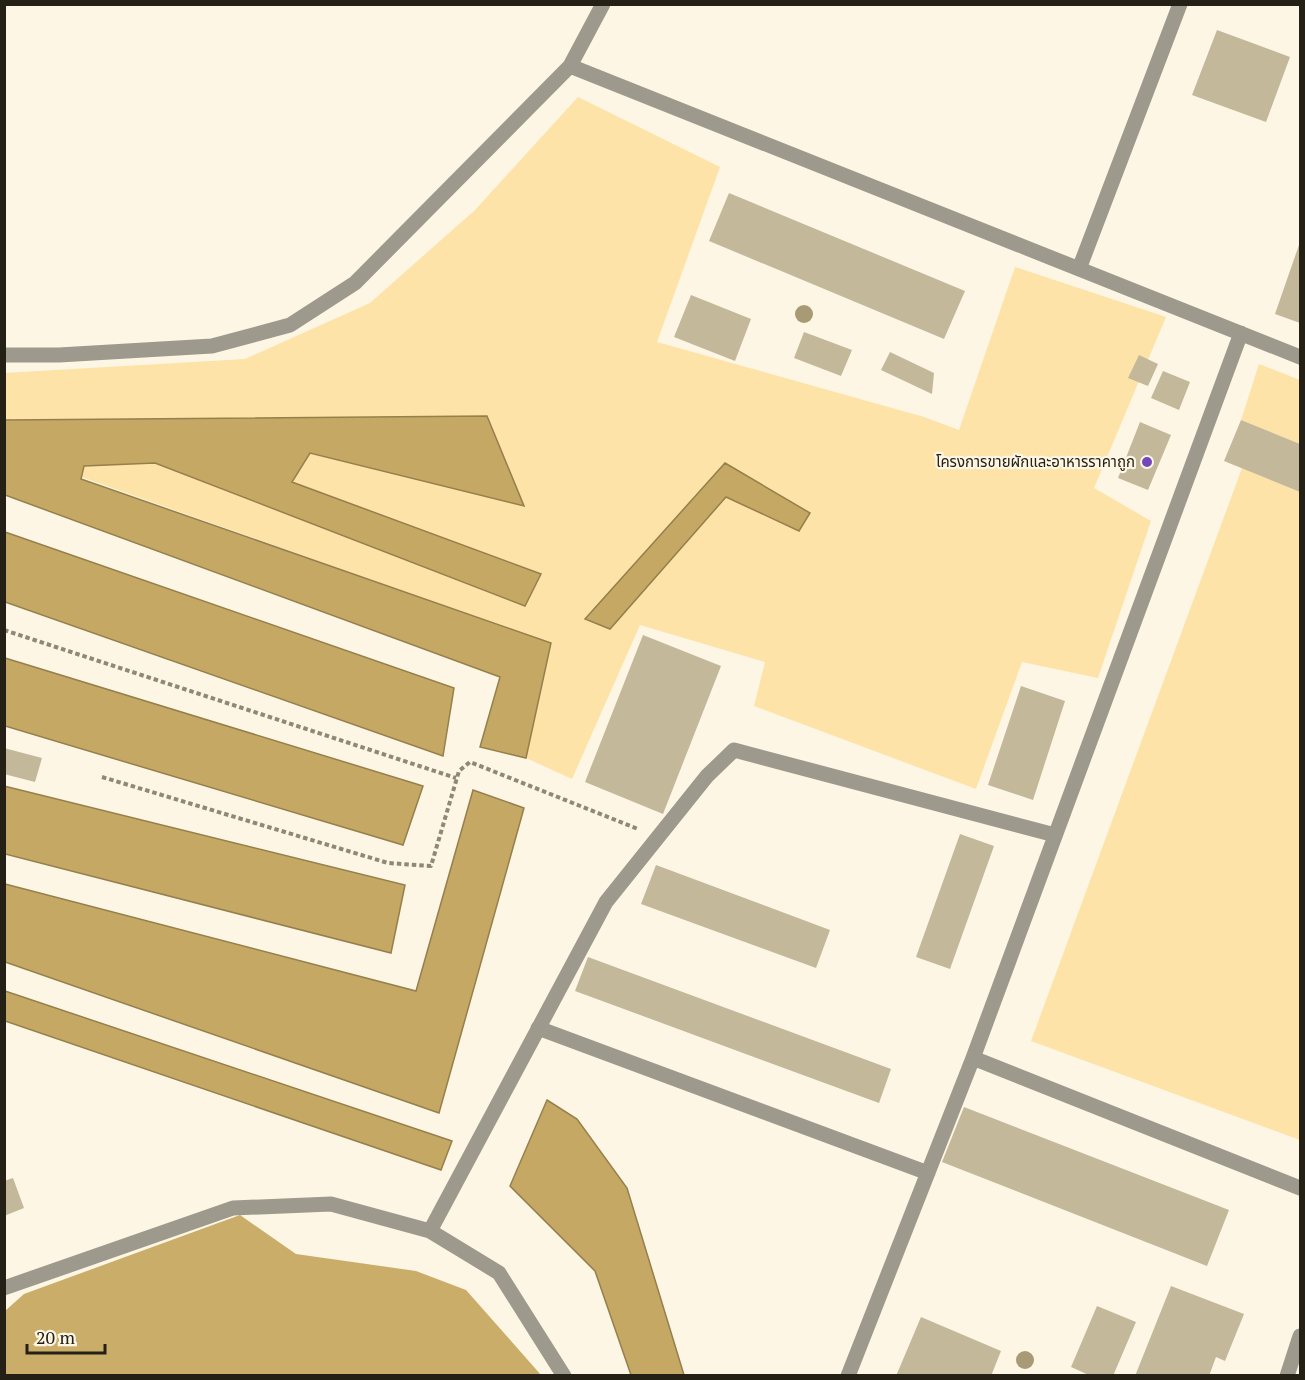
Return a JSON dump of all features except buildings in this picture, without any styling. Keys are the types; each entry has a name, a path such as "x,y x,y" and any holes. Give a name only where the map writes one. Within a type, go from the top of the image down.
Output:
{"lane":[{"path":"4,355 59,355 212,346 290,326 355,283 570,66 603,4"},
{"path":"1079,269 1180,4"},
{"path":"570,66 1300,357"},
{"path":"848,1376 973,1058 1241,333"},
{"path":"430,1231 606,902 707,776 734,750 1055,835"},
{"path":"538,1028 927,1173"},
{"path":"973,1058 1300,1188"},
{"path":"4,1288 233,1208 331,1204 430,1231 499,1273 564,1376"},
{"path":"1287,1376 1300,1336"}],"path":[{"path":"4,630 456,778"},
{"path":"102,777 388,863 431,866 456,778 459,771 470,762 658,837"}],"shaded area":[{"path":"578,97 720,167 657,342 924,417 959,430 1015,267 1166,317 1094,488 1151,521 1098,678 1022,662 976,789 754,706 765,662 640,625 572,779 526,758 550,643 5,450 4,373 245,359 370,303 475,210"},
{"path":"1259,364 1300,380 1300,444 1241,420"},
{"path":"487,416 524,506 310,453 292,482 541,574 525,606 155,463 84,466 81,479 551,643 526,758 480,747 500,677 5,495 5,420"},
{"path":"725,463 810,513 799,531 726,497 610,629 585,619"},
{"path":"1242,468 1300,492 1300,1140 1031,1041"},
{"path":"5,532 454,688 443,756 5,602"},
{"path":"5,658 423,786 403,845 5,726"},
{"path":"4,786 405,885 391,953 5,854"},
{"path":"473,790 524,808 439,1113 5,962 5,884 416,991"},
{"path":"5,991 452,1141 441,1170 5,1021"},
{"path":"547,1100 577,1119 627,1188 684,1375 631,1375 595,1271 510,1186"},
{"path":"240,1215 296,1254 416,1271 466,1290 541,1375 5,1375 5,1311 24,1294"}],"place":[{"name":"โครงการขายผักและอาหารราคาถูก","path":"1147,462"}]}
